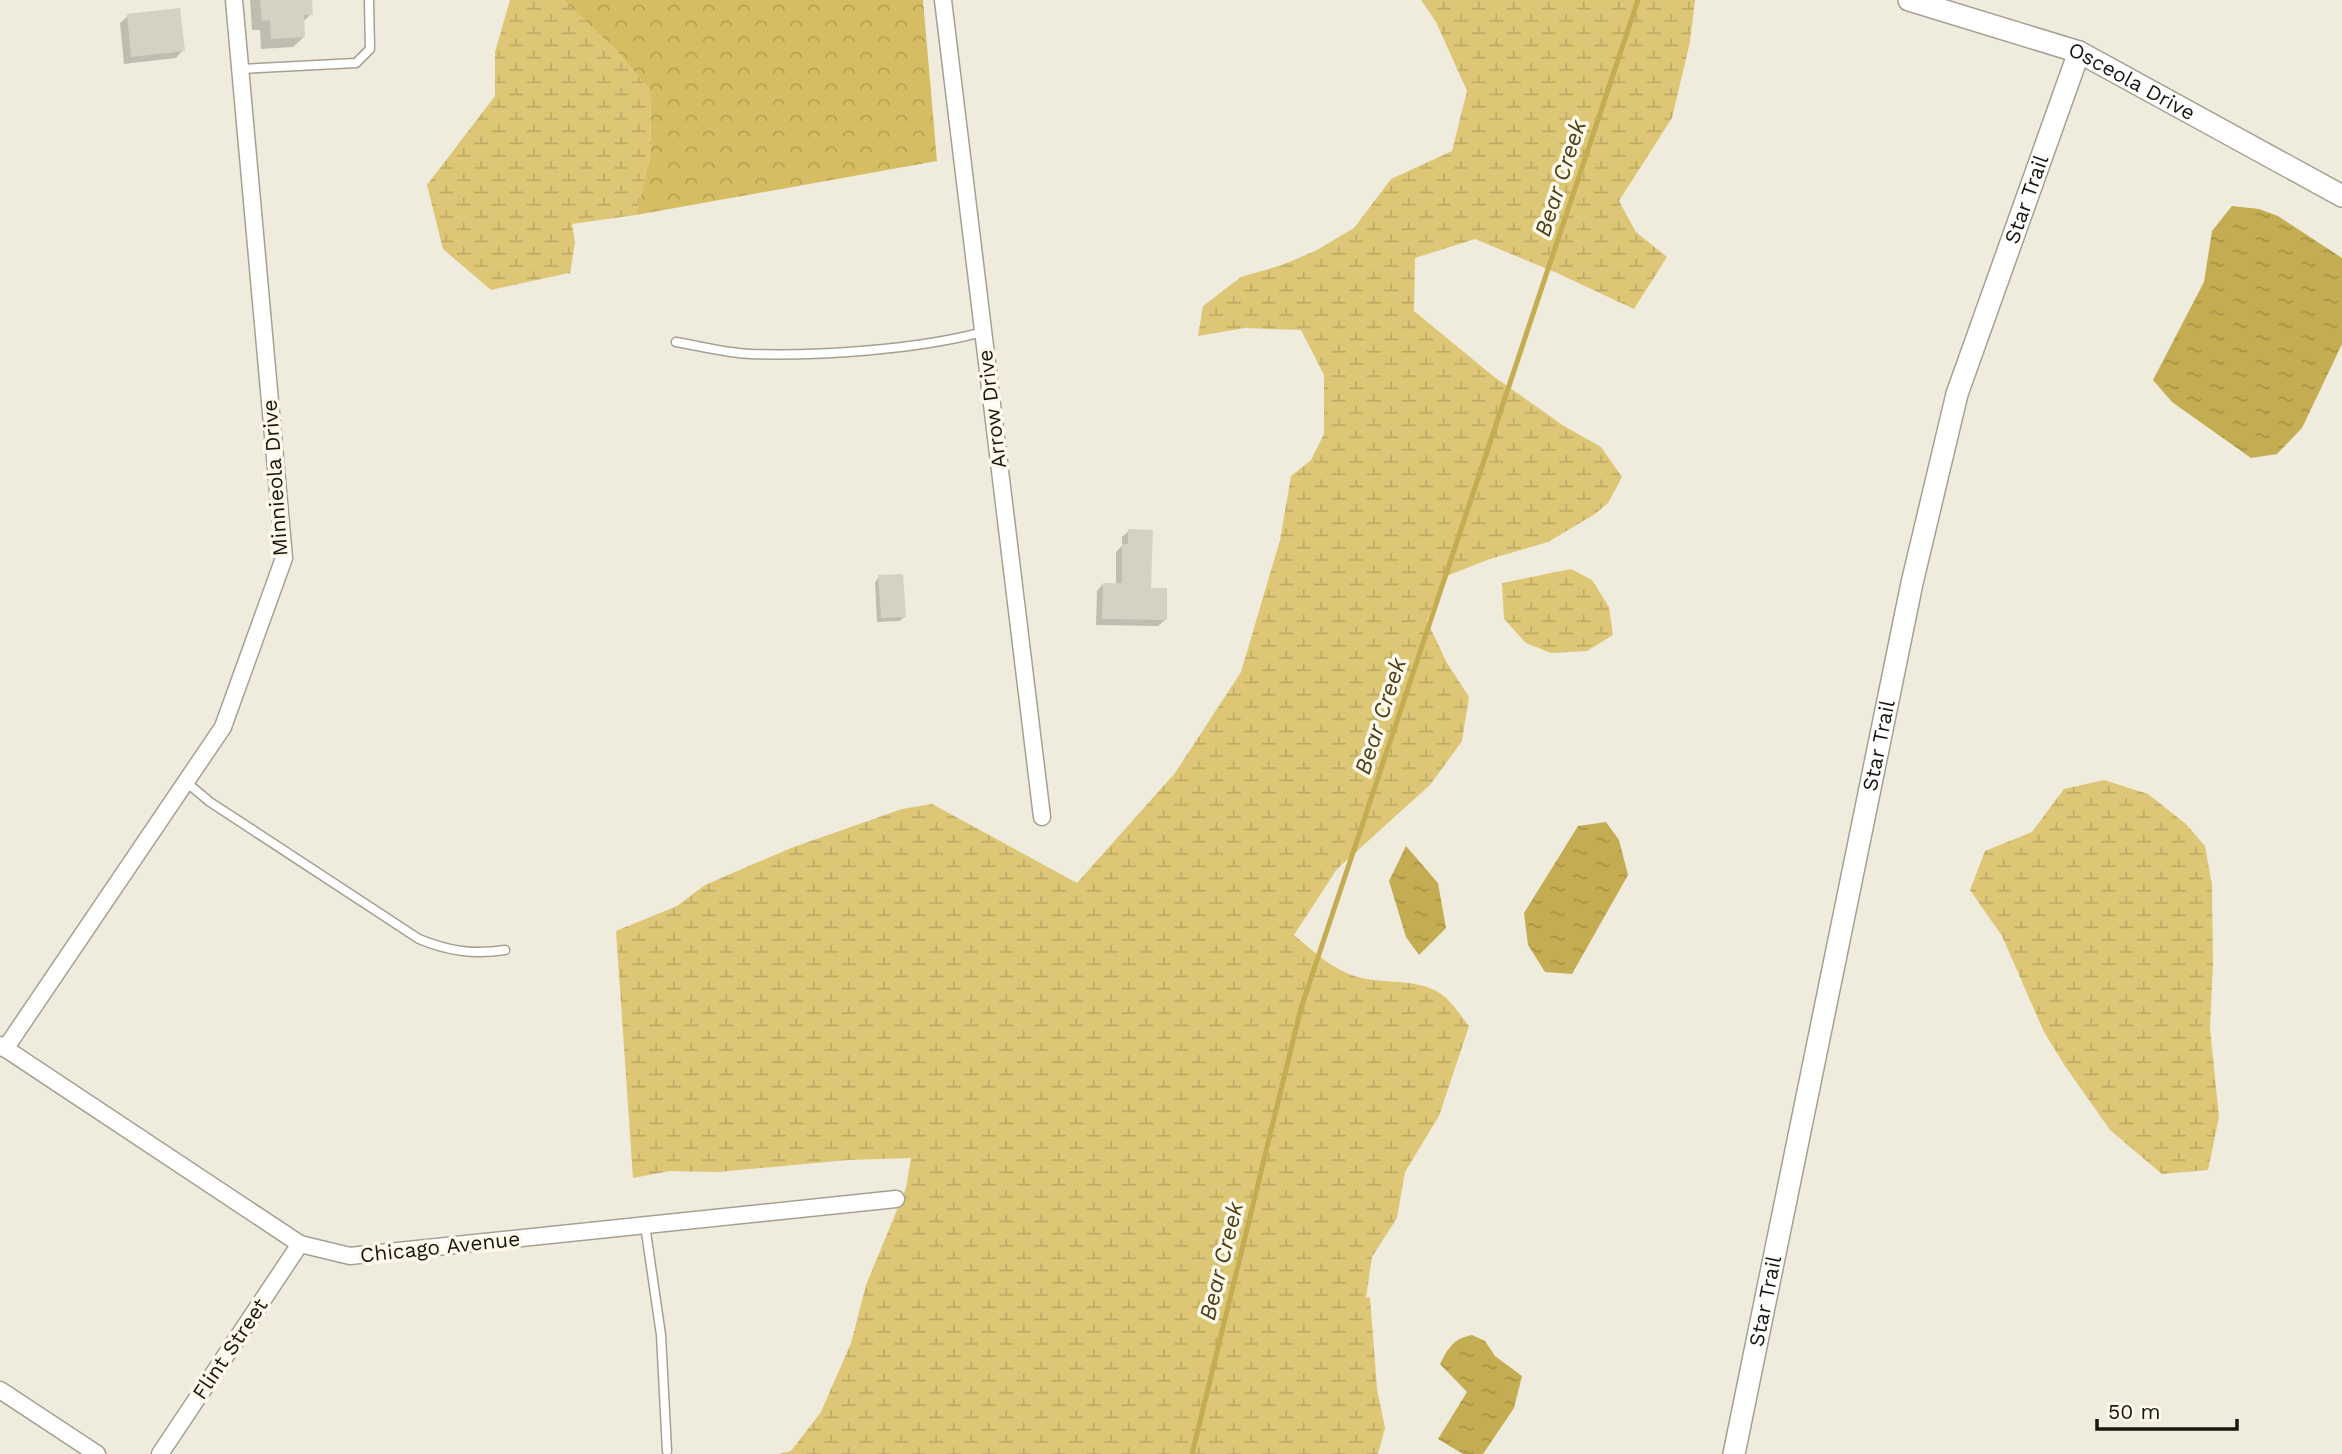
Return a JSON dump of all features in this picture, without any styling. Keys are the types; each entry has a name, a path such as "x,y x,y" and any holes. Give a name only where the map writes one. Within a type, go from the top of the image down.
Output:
{"street":[{"name":"Minnieola Drive","path":"3,1047 223,727 284,558 234,0"},
{"name":"Arrow Drive","path":"943,0 1042,817"},
{"name":"Osceola Drive","path":"1909,0 2079,52 2342,195"},
{"name":"Star Trail","path":"1734,1454 1912,583 1957,394 2079,52"},
{"name":"Chicago Avenue","path":"3,1047 300,1244 350,1256 896,1199"},
{"name":"Flint Street","path":"160,1454 300,1244"},
{"path":"0,1390 97,1454"}],"lane":[{"path":"241,69 356,63 370,49 369,0"},
{"path":"676,342 748,354 831,352 956,340 983,332"},
{"path":"186,782 210,802 419,939 461,952 487,953 505,950"},
{"path":"645,1225 661,1335 667,1451"}],"green space":[{"path":"510,0 563,0 617,51 650,90 651,152 636,215 572,224 575,242 570,275 569,273 491,290 443,249 427,185 495,96 495,52"},
{"path":"563,0 923,0 937,161 636,215 651,152 650,90 617,51"},
{"path":"1421,0 1695,0 1690,42 1672,118 1619,201 1636,232 1667,257 1634,309 1475,239 1415,258 1414,311 1493,376 1564,426 1601,447 1622,477 1608,503 1595,514 1548,542 1490,559 1444,577 1427,621 1447,663 1469,697 1462,741 1430,785 1337,869 1294,935 1325,961 1352,975 1372,980 1416,984 1436,991 1448,1000 1469,1026 1439,1116 1405,1172 1397,1218 1372,1257 1366,1298 1370,1297 1377,1389 1385,1428 1378,1454 779,1454 791,1451 821,1412 851,1343 866,1285 906,1188 911,1158 848,1160 717,1172 670,1171 633,1178 616,931 677,906 705,885 791,848 902,809 932,804 1077,883 1175,773 1241,672 1280,540 1291,476 1311,460 1324,434 1324,375 1301,330 1245,328 1198,336 1203,306 1241,277 1282,265 1315,251 1354,228 1391,179 1452,151 1467,91 1436,22"},
{"path":"1571,569 1592,580 1609,607 1613,635 1587,651 1551,653 1526,643 1504,619 1502,583"},
{"path":"2104,780 2148,794 2186,824 2205,846 2212,885 2213,965 2210,1028 2219,1117 2208,1170 2162,1174 2110,1130 2044,1032 2002,936 1970,890 1985,851 2032,832 2064,789"}],"water":[{"path":"2232,206 2259,209 2278,216 2342,258 2342,344 2302,428 2277,454 2251,458 2172,402 2153,380 2204,282 2212,231"},
{"path":"1606,822 1619,840 1628,875 1572,974 1545,972 1528,945 1524,913 1578,826"},
{"path":"1406,846 1438,883 1446,928 1419,955 1406,937 1389,881"},
{"path":"1472,1335 1485,1341 1495,1356 1522,1376 1514,1408 1483,1454 1463,1454 1438,1439 1467,1392 1440,1364 1452,1345"}],"building":[{"path":"260,0 312,0 313,15 304,15 305,37 271,39 270,20 262,21"},
{"path":"180,8 185,51 131,57 127,14"},
{"path":"1128,529 1153,530 1151,588 1167,588 1167,620 1102,619 1103,583 1122,583 1122,544 1128,544"},
{"path":"903,574 906,617 881,618 878,575"}],"waterway":[{"name":"Bear Creek","path":"1192,1454 1301,1008 1638,0"}]}
